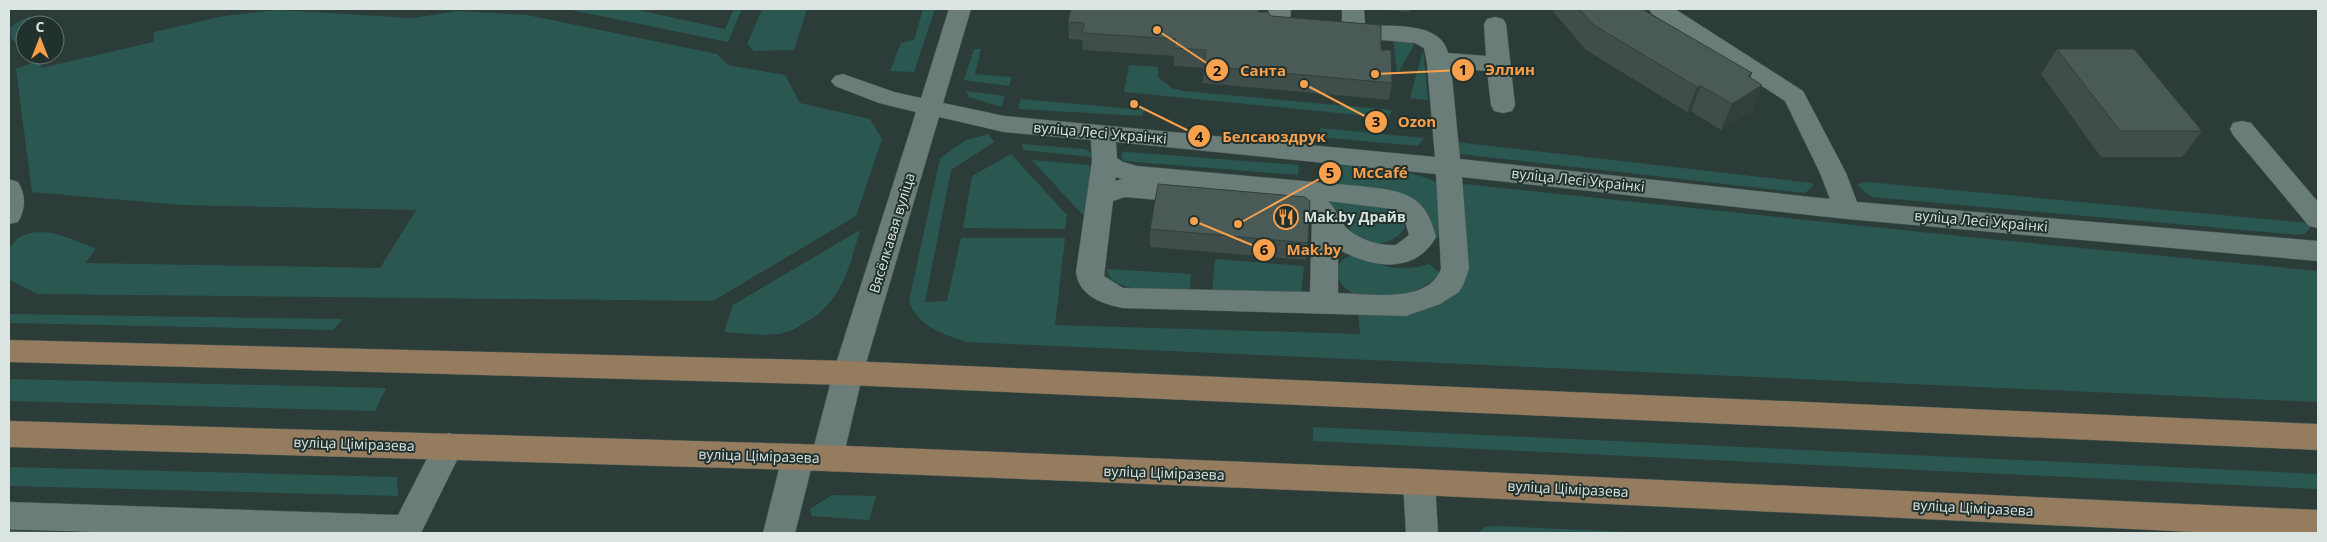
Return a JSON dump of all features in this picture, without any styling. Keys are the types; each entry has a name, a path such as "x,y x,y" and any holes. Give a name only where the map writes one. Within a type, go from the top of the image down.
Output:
{"main road":[{"path":"9,351 848,373 2318,437"},
{"name":"вуліца Ціміразева","path":"9,434 813,457 1418,482 2318,524"}],"street":[{"name":"Вясёлкавая вуліца","path":"779,533 848,373 931,109 960,9"},
{"path":"1104,135 1105,161 1090,272 1091,282 1110,295 1122,298 1406,305 1430,297 1449,285 1455,269 1439,60 1436,45 1421,36 1354,20 1278,26 1280,9"},
{"path":"1660,9 1795,96 1833,173 1848,210"},
{"path":"1495,24 1503,105"},
{"path":"1439,60 1498,64"},
{"name":"вуліца Лесі Украінкі","path":"843,81 888,98 1004,124 1104,135 1314,152 1848,210 2318,251"},
{"path":"2242,129 2318,219"},
{"path":"1101,196 1122,188 1306,202 1318,207 1339,236 1362,248 1378,253 1398,255 1415,247 1423,237 1417,215 1409,205 1393,200 1360,195 1136,175 1114,168 1105,161"},
{"path":"9,188 12,207 9,215"},
{"path":"1324,303 1325,215"},
{"path":"9,516 406,531 449,446"},
{"path":"1418,482 1422,533"}],"green space":[{"path":"566,9 633,9 725,29 734,9 742,9 728,42"},
{"path":"762,9 807,9 794,50 754,51 747,44"},
{"path":"923,9 935,9 914,72 890,71 901,43 914,40"},
{"path":"278,10 412,18 458,11 527,15 717,54 728,65 785,75 800,103 870,119 882,139 856,216 713,301 38,294 9,280 9,248 20,237 29,233 39,232 58,235 96,249 85,263 380,268 416,210 181,205 32,192 16,69 27,65 41,65 41,68 65,65 65,62 153,42 154,32 223,16"},
{"path":"15,24 15,41 12,40 10,28"},
{"path":"1393,38 1410,42 1414,45 1397,75"},
{"path":"974,49 981,49 975,74 1012,77 1009,86 964,80"},
{"path":"1423,50 1428,100 1410,98"},
{"path":"1129,65 1158,67 1158,77 1172,88 1183,91 1392,110 1389,118 1124,92"},
{"path":"966,91 1005,96 1001,107 969,97"},
{"path":"1021,99 1144,110 1142,116 1018,109"},
{"path":"1320,128 1424,138 1418,146 1319,137"},
{"path":"989,134 994,142 951,170 925,302 947,301 961,238 1065,238 1055,325 1360,334 1358,311 1447,296 1458,187 1465,184 1969,237 2318,271 2318,402 967,342 932,328 918,317 909,301 940,158 966,140"},
{"path":"1456,142 1812,183 1813,186 1805,193 1460,154 1455,147"},
{"path":"1022,144 1085,149 1092,153 1092,157 1023,150"},
{"path":"1121,153 1299,165 1298,175 1123,161"},
{"path":"1011,154 1067,215 1065,229 963,228 972,176"},
{"path":"1032,160 1090,165 1088,214 1082,214"},
{"path":"1322,164 1403,172 1432,180 1439,185 1443,238 1427,236 1419,211 1321,183"},
{"path":"1866,182 2308,223 2311,227 2305,234 2300,235 1872,197 1857,185"},
{"path":"1312,198 1385,204 1402,214 1405,228 1400,234 1388,241 1381,243 1368,242 1355,235 1336,211"},
{"path":"860,230 842,284 835,296 816,316 788,332 772,335 724,332 733,305"},
{"path":"1352,255 1381,265 1398,268 1418,267 1429,264 1440,273 1422,287 1398,296 1373,298 1362,296 1345,288 1338,278 1337,272 1341,262"},
{"path":"1215,259 1304,266 1301,296 1212,292"},
{"path":"1107,269 1191,274 1190,291 1129,287 1118,283 1110,277"},
{"path":"9,314 343,319 333,330 9,323"},
{"path":"9,379 386,388 375,411 9,401"},
{"path":"1313,427 2318,474 2318,489 1313,441"},
{"path":"9,467 397,477 398,496 9,486"},
{"path":"832,495 876,496 869,520 812,516 810,509"},
{"path":"1484,527 1652,533 1479,533"}],"building":[{"path":"1071,9 1259,9 1258,12 1268,12 1271,16 1381,25 1381,50 1391,50 1392,83 1204,66 1206,50 1174,48 1176,39 1082,33 1084,23 1068,22"},
{"path":"1579,9 1642,9 1752,73 1748,76 1762,85 1732,104 1701,86 1697,87 1594,25"},
{"path":"2057,49 2134,49 2202,131 2120,131"},
{"path":"1158,184 1305,197 1310,201 1308,243 1150,229"},
{"path":"9,530 110,533 9,533"}],"place":[{"name":"Санта","path":"1157,30"},
{"name":"Эллин","path":"1375,74"},
{"name":"Ozon","path":"1304,84"},
{"name":"Белсаюздрук","path":"1134,104"},
{"name":"Маk.by Драйв","path":"1286,217"},
{"name":"Mak.by","path":"1194,221"},
{"name":"McCafé","path":"1238,224"}]}
